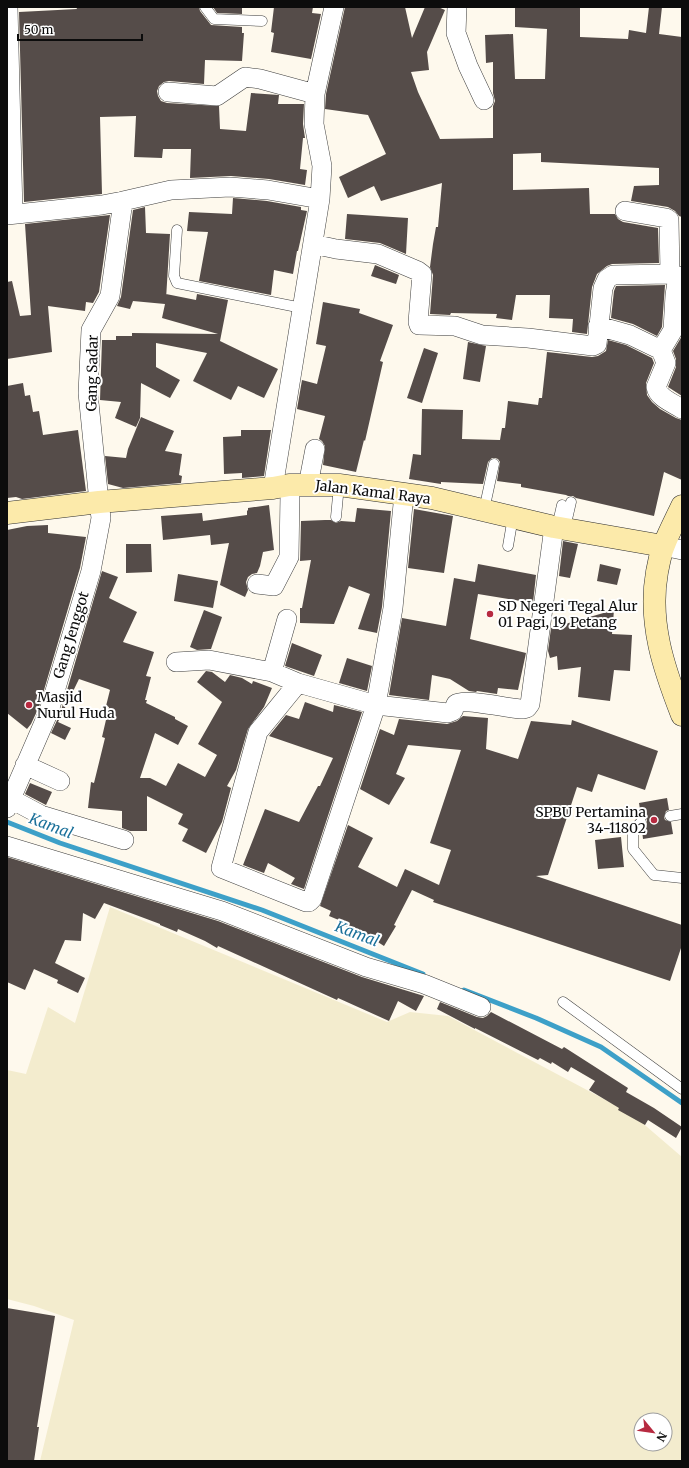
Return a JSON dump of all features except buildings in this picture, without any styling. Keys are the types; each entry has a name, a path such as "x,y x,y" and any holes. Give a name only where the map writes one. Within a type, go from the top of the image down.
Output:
{"main road":[{"name":"Jalan Kamal Raya","path":"7,513 99,502 243,494 281,486 339,485 432,498 558,527 673,548"},
{"path":"674,707 656,633 654,601 656,580 673,548 682,506"}],"street":[{"path":"8,7 10,214 123,201 171,190 230,187 268,190 320,199"},
{"path":"257,584 274,586 289,557 290,494 281,486 302,308 320,199 322,166 314,124 315,94 334,7"},
{"path":"458,7 456,33 468,66 484,100"},
{"path":"168,92 217,96 245,77 260,79 315,94"},
{"name":"Gang Sadar","path":"99,502 88,393 92,330 110,296 123,201"},
{"path":"625,211 666,218 669,220 670,274"},
{"path":"313,244 336,249 378,254 422,274 418,322 420,325 455,326 482,335 528,338 593,346 597,344 603,288 607,279 613,275 670,274 678,276 675,295 673,330 661,350"},
{"path":"598,326 630,335 661,350 666,363 656,390 661,396 682,409"},
{"path":"310,485 310,475 315,449"},
{"path":"298,683 258,732 221,868 306,902 310,902 376,706 393,608 404,494"},
{"name":"Gang Jenggot","path":"9,803 49,711 91,571 101,518 99,502"},
{"path":"176,662 209,660 272,672 298,683 376,706 448,713 453,711 456,704 460,702 515,709 527,708 530,704 558,527"},
{"path":"272,672 287,619"},
{"path":"26,765 60,781"},
{"path":"9,803 41,815 124,840"},
{"path":"7,846 222,911 366,967 424,984 481,1007"}],"lane":[{"path":"205,7 214,19 262,21"},
{"path":"177,230 174,276 176,283 302,308"},
{"path":"484,510 494,464"},
{"path":"336,517 339,485"},
{"path":"558,527 566,503"},
{"path":"508,546 513,517"},
{"path":"670,816 682,814"},
{"path":"641,822 633,831 633,849 654,875 682,878"},
{"path":"563,1002 682,1089"}],"shaded area":[{"path":"110,907 387,1022 410,1012 448,1016 632,1114 682,1157 682,1461 40,1461 74,1320 34,1306 7,1299 7,1070 26,1074 48,1007 75,1023"}],"waterway":[{"name":"Kamal","path":"7,822 60,843 262,910 423,974"},
{"name":"Kamal","path":"464,990 536,1018 601,1047 682,1103"}],"place":[{"name":"SD Negeri Tegal Alur 01 Pagi, 19 Petang","path":"490,614"},
{"name":"Masjid Nurul Huda","path":"29,705"},
{"name":"SPBU Pertamina 34-11802","path":"654,820"}]}
